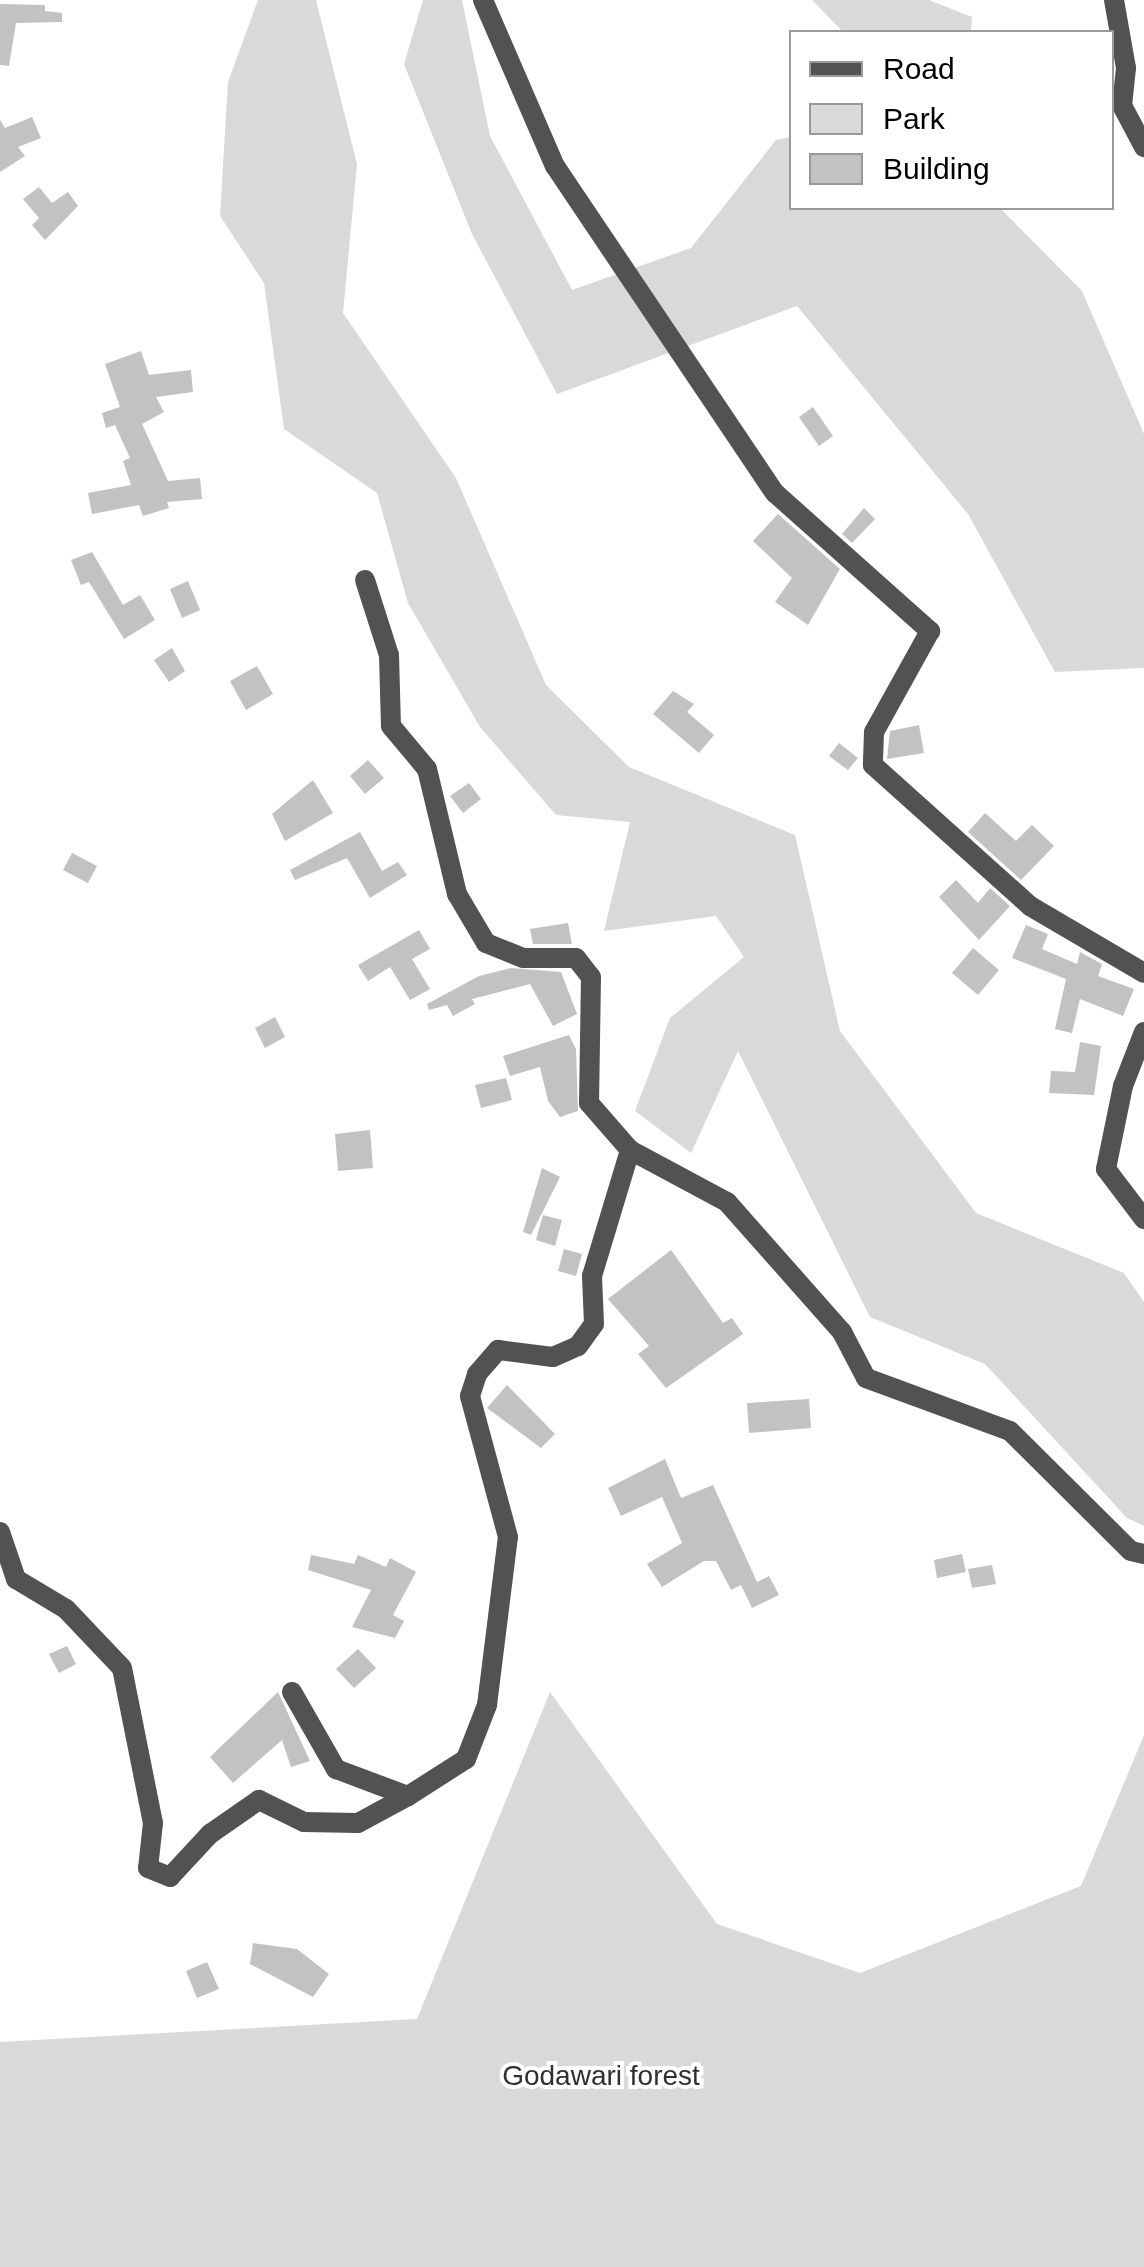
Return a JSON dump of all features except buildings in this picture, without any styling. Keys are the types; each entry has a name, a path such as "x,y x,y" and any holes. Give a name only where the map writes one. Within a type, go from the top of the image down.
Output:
{"street":[{"path":"484,0 555,166 775,493 930,630 874,732 873,764 1030,906 1144,973"},
{"path":"1114,0 1126,68 1122,104"},
{"path":"1114,89 1144,147"},
{"path":"366,580 389,655 391,726 428,768 457,894 486,943 523,958 576,958 591,976 589,1103 630,1150 727,1202 842,1332 866,1378 1010,1431 1131,1551 1144,1554"},
{"path":"1144,1032 1123,1086 1106,1169 1144,1219"},
{"path":"0,1532 16,1579 66,1608 122,1668 152,1822 148,1868 170,1877 210,1834 260,1800 304,1822 358,1824 408,1796 466,1759 487,1705 508,1536 470,1396 476,1374 498,1350 528,1358 578,1346 594,1324 592,1276 630,1150"},
{"path":"292,1692 336,1769 408,1796"}],"green space":[{"path":"258,0 316,0 357,164 343,313 456,478 546,685 629,767 795,835 840,1031 976,1213 1124,1273 1144,1302 1144,1526 1127,1518 985,1364 870,1317 738,1051 691,1153 635,1111 670,1018 744,957 716,916 604,931 630,822 556,815 480,727 408,603 377,493 284,429 264,283 220,216 228,82"},
{"path":"423,0 462,0 490,136 572,290 691,248 776,140 789,137 789,210 1002,210 1082,291 1144,434 1144,668 1055,672 968,514 797,306 557,394 472,234 404,64"},
{"path":"812,0 929,0 972,17 971,30 841,30"},
{"name":"Godawari forest","path":"550,1692 717,1924 860,1973 1081,1886 1144,1735 1144,2267 0,2267 0,2042 417,2019"}]}
